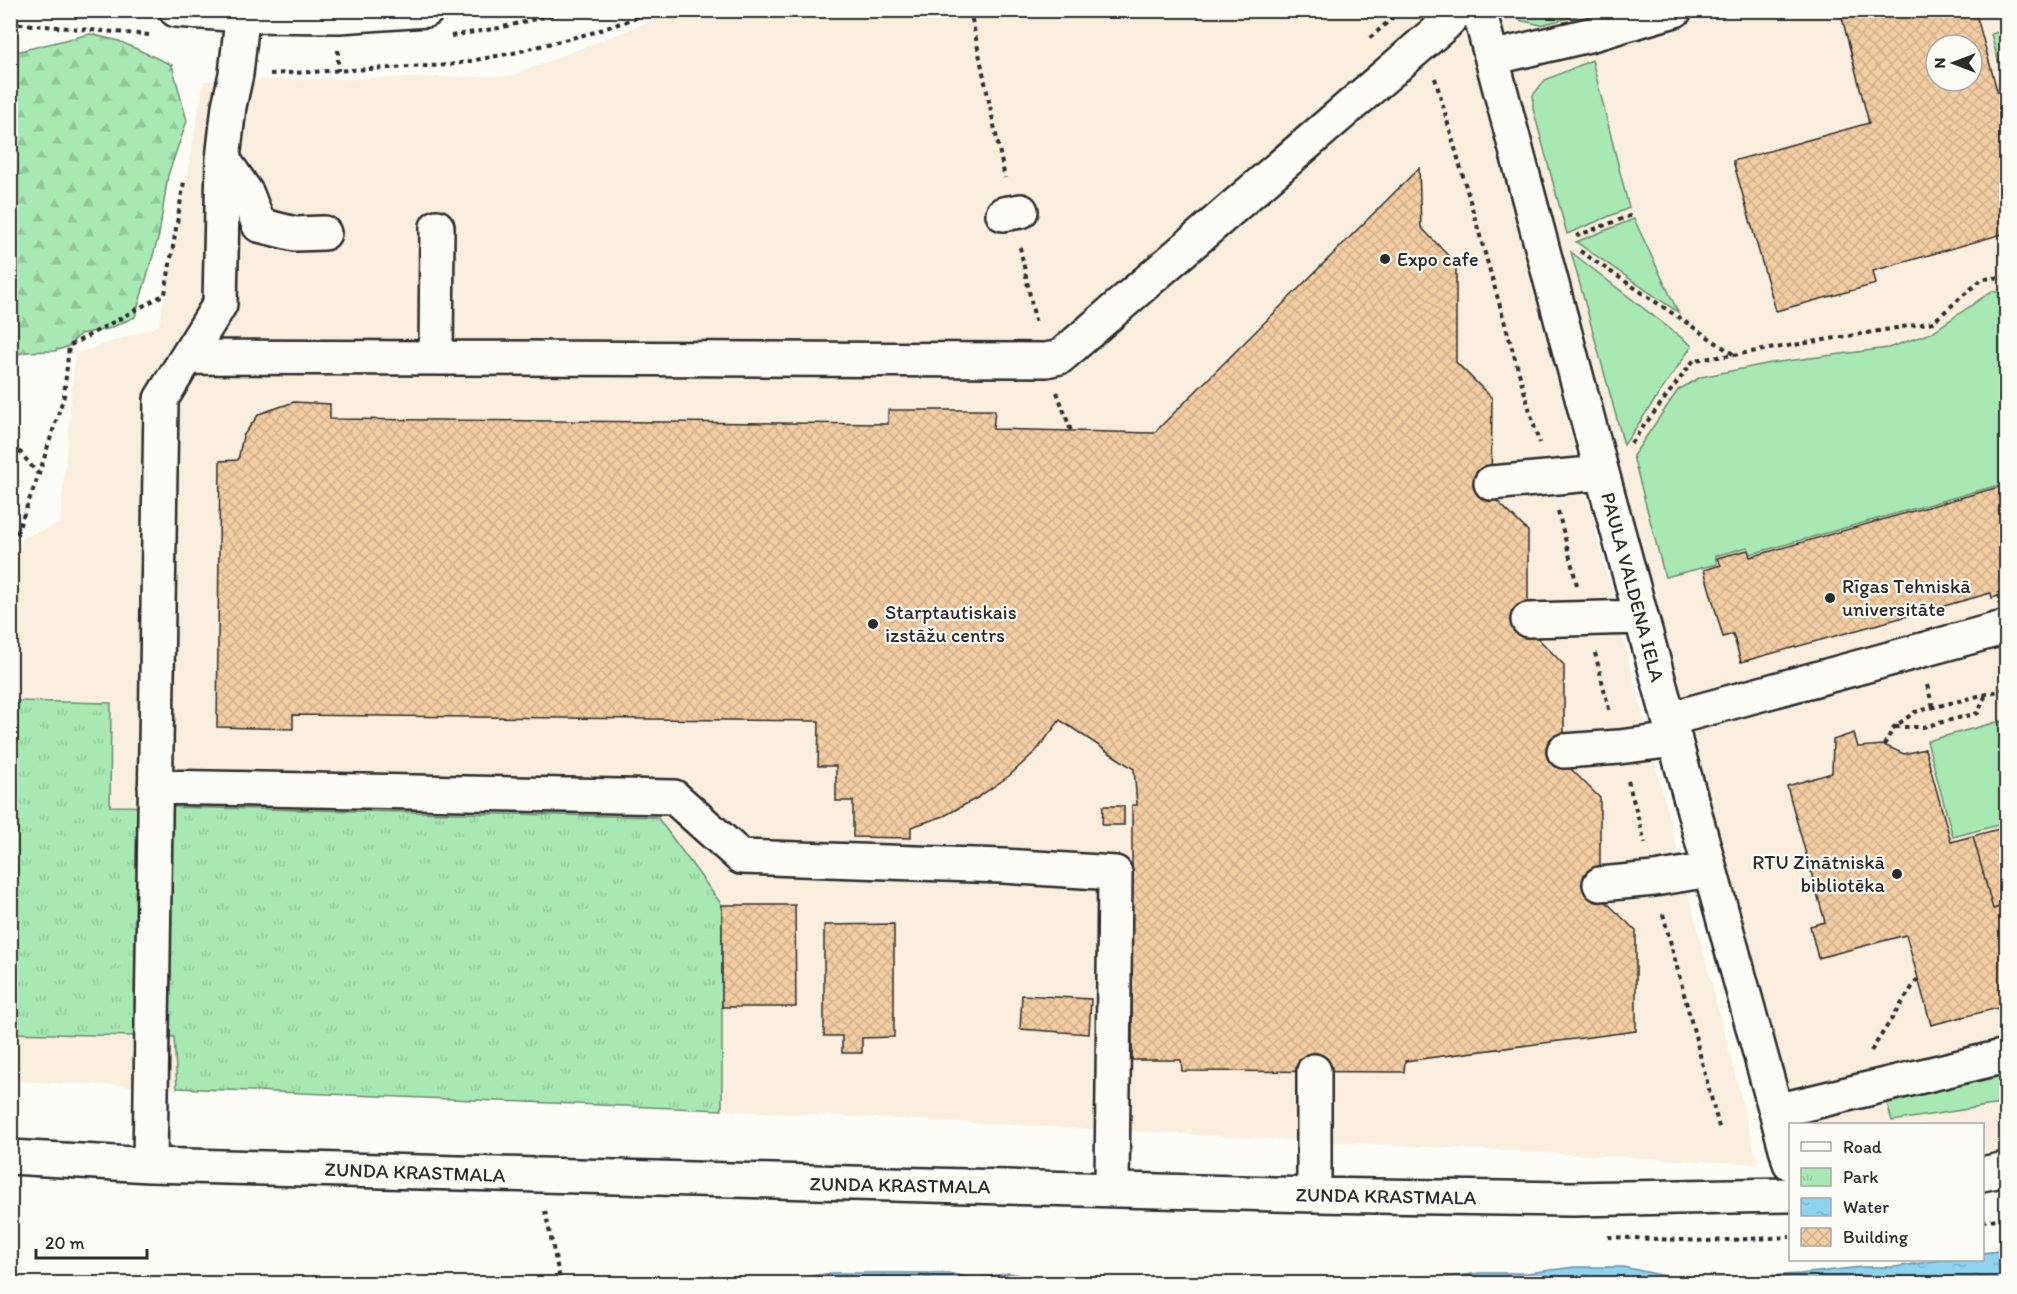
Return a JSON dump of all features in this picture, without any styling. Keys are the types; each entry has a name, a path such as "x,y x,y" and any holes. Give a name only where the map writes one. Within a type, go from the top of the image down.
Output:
{"street":[{"path":"176,10 339,16 428,10"},
{"name":"PAULA VALDENA IELA","path":"1479,10 1602,473 1789,1156"},
{"path":"1492,58 1588,35 1675,10"},
{"path":"150,1165 161,399 220,304 223,159 243,13"},
{"path":"187,357 1046,360 1060,357 1451,18"},
{"path":"223,159 247,194 259,225 295,234 324,233"},
{"path":"436,358 438,227"},
{"path":"1491,483 1602,473"},
{"path":"1528,620 1641,617"},
{"path":"1564,751 1619,747 2003,628 2007,629"},
{"path":"155,787 674,797 741,857 1003,866 1115,873 1112,1190"},
{"path":"1600,884 1654,879 1710,870"},
{"path":"1776,1111 2007,1056"},
{"path":"1314,1071 1314,1195"},
{"name":"ZUNDA KRASTMALA","path":"10,1157 150,1165 1314,1195 1572,1199 1789,1195"},
{"path":"1984,1174 2007,1169"}],"path":[{"path":"236,74 449,65 513,53 585,35 658,10"},
{"path":"1451,18 1433,70 1550,479 1720,1131"},
{"path":"10,551 39,474 64,396 69,346 165,294 185,177"},
{"path":"1574,236 1635,214"},
{"path":"1573,247 1733,355"},
{"path":"1629,447 1694,360 1933,322 1982,279 2007,277"},
{"path":"10,449 20,452 39,474"},
{"path":"1884,745 1894,727 1915,712 2007,689"},
{"path":"1894,727 1923,727 1978,713 1986,694"},
{"path":"1885,1027 1918,978"},
{"path":"544,1206 561,1284"},
{"path":"1984,1221 2007,1218"}],"shaded area":[{"name":"Starptautiskais izstāžu centrs","path":"676,11 1462,11 1758,1164 722,1110 11,1081 11,564 24,537 60,524 75,354 159,326 204,81 511,76"},
{"name":"Rīgas Tehniskā universitāte","path":"1498,11 2006,11 2006,1158 1984,1161 1984,1123 1796,1123 1790,1114"}],"green space":[{"path":"1512,11 1596,11 1541,25 1519,20"},
{"path":"2006,30 2006,90 1991,34"},
{"path":"90,34 119,41 172,65 187,121 168,175 159,235 135,317 108,329 80,334 69,346 55,351 26,352 11,356 11,53"},
{"path":"1592,60 1629,208 1567,234 1533,109 1533,95 1545,80"},
{"path":"1634,219 1678,312 1576,242"},
{"path":"1571,252 1692,346 1624,445"},
{"path":"1992,291 2006,294 2006,483 1751,554 1748,547 1715,556 1717,564 1665,577 1633,456 1678,390 1701,377 1771,363 1888,348 1931,333"},
{"path":"11,701 111,703 110,806 657,817 722,905 722,1110 177,1088 174,1037 11,1033"},
{"path":"2001,721 2006,741 2006,823 1953,837 1927,741"},
{"path":"2006,1068 2006,1103 1892,1121 1885,1096"}],"water":[{"path":"2006,1250 2006,1283 1366,1283 1425,1280 1480,1273 1527,1273 1575,1267 1623,1267 1684,1280 1800,1274 1861,1267 1895,1267 1934,1261 1984,1261 1984,1253"},
{"path":"832,1273 948,1273 975,1279 1009,1273 1057,1283 734,1283 757,1279 791,1279"}],"building":[{"path":"1840,10 1975,10 1981,33 1924,33 1924,93 1984,93 1984,43 2006,123 2006,233 1873,271 1876,284 1776,311 1733,161 1869,123"},
{"name":"Starptautiskais izstāžu centrs","path":"1419,168 1421,227 1456,264 1456,362 1492,398 1491,495 1528,531 1528,628 1564,665 1564,762 1600,798 1600,896 1636,931 1636,1031 1405,1061 1404,1072 1182,1071 1181,1060 1132,1060 1132,805 1137,805 1134,769 1060,720 1037,750 1009,776 977,798 944,816 911,827 911,838 853,837 853,801 836,801 836,766 818,766 819,721 293,715 293,729 217,727 220,461 238,460 243,436 259,414 294,402 330,404 330,419 888,424 888,410 995,410 993,429 1154,433"},
{"path":"2006,485 2006,589 2000,591 2002,595 1992,598 1991,593 1741,662 1733,634 1723,637 1704,570 1721,565 1717,558 1748,550 1750,557"},
{"name":"RTU Zinātniskā bibliotēka","path":"1854,733 1858,747 1884,745 1904,754 1925,749 1951,842 1973,836 1993,909 2006,905 2006,1006 1931,1025 1906,935 1818,958 1810,926 1825,922 1787,786 1832,773 1833,740"},
{"path":"1103,806 1124,806 1124,825 1102,825"},
{"path":"2006,827 2006,905 1993,909 1973,836"},
{"path":"722,905 795,905 796,1007 722,1007"},
{"path":"894,924 894,1037 862,1038 862,1053 842,1053 842,1036 824,1036 824,925"},
{"path":"1022,995 1091,999 1089,1034 1020,1029"}],"place":[{"name":"Expo cafe","path":"1385,259"},
{"name":"Rīgas Tehniskā universitāte","path":"1830,598"},
{"name":"Starptautiskais izstāžu centrs","path":"873,624"},
{"name":"RTU Zinātniskā bibliotēka","path":"1897,874"}]}
